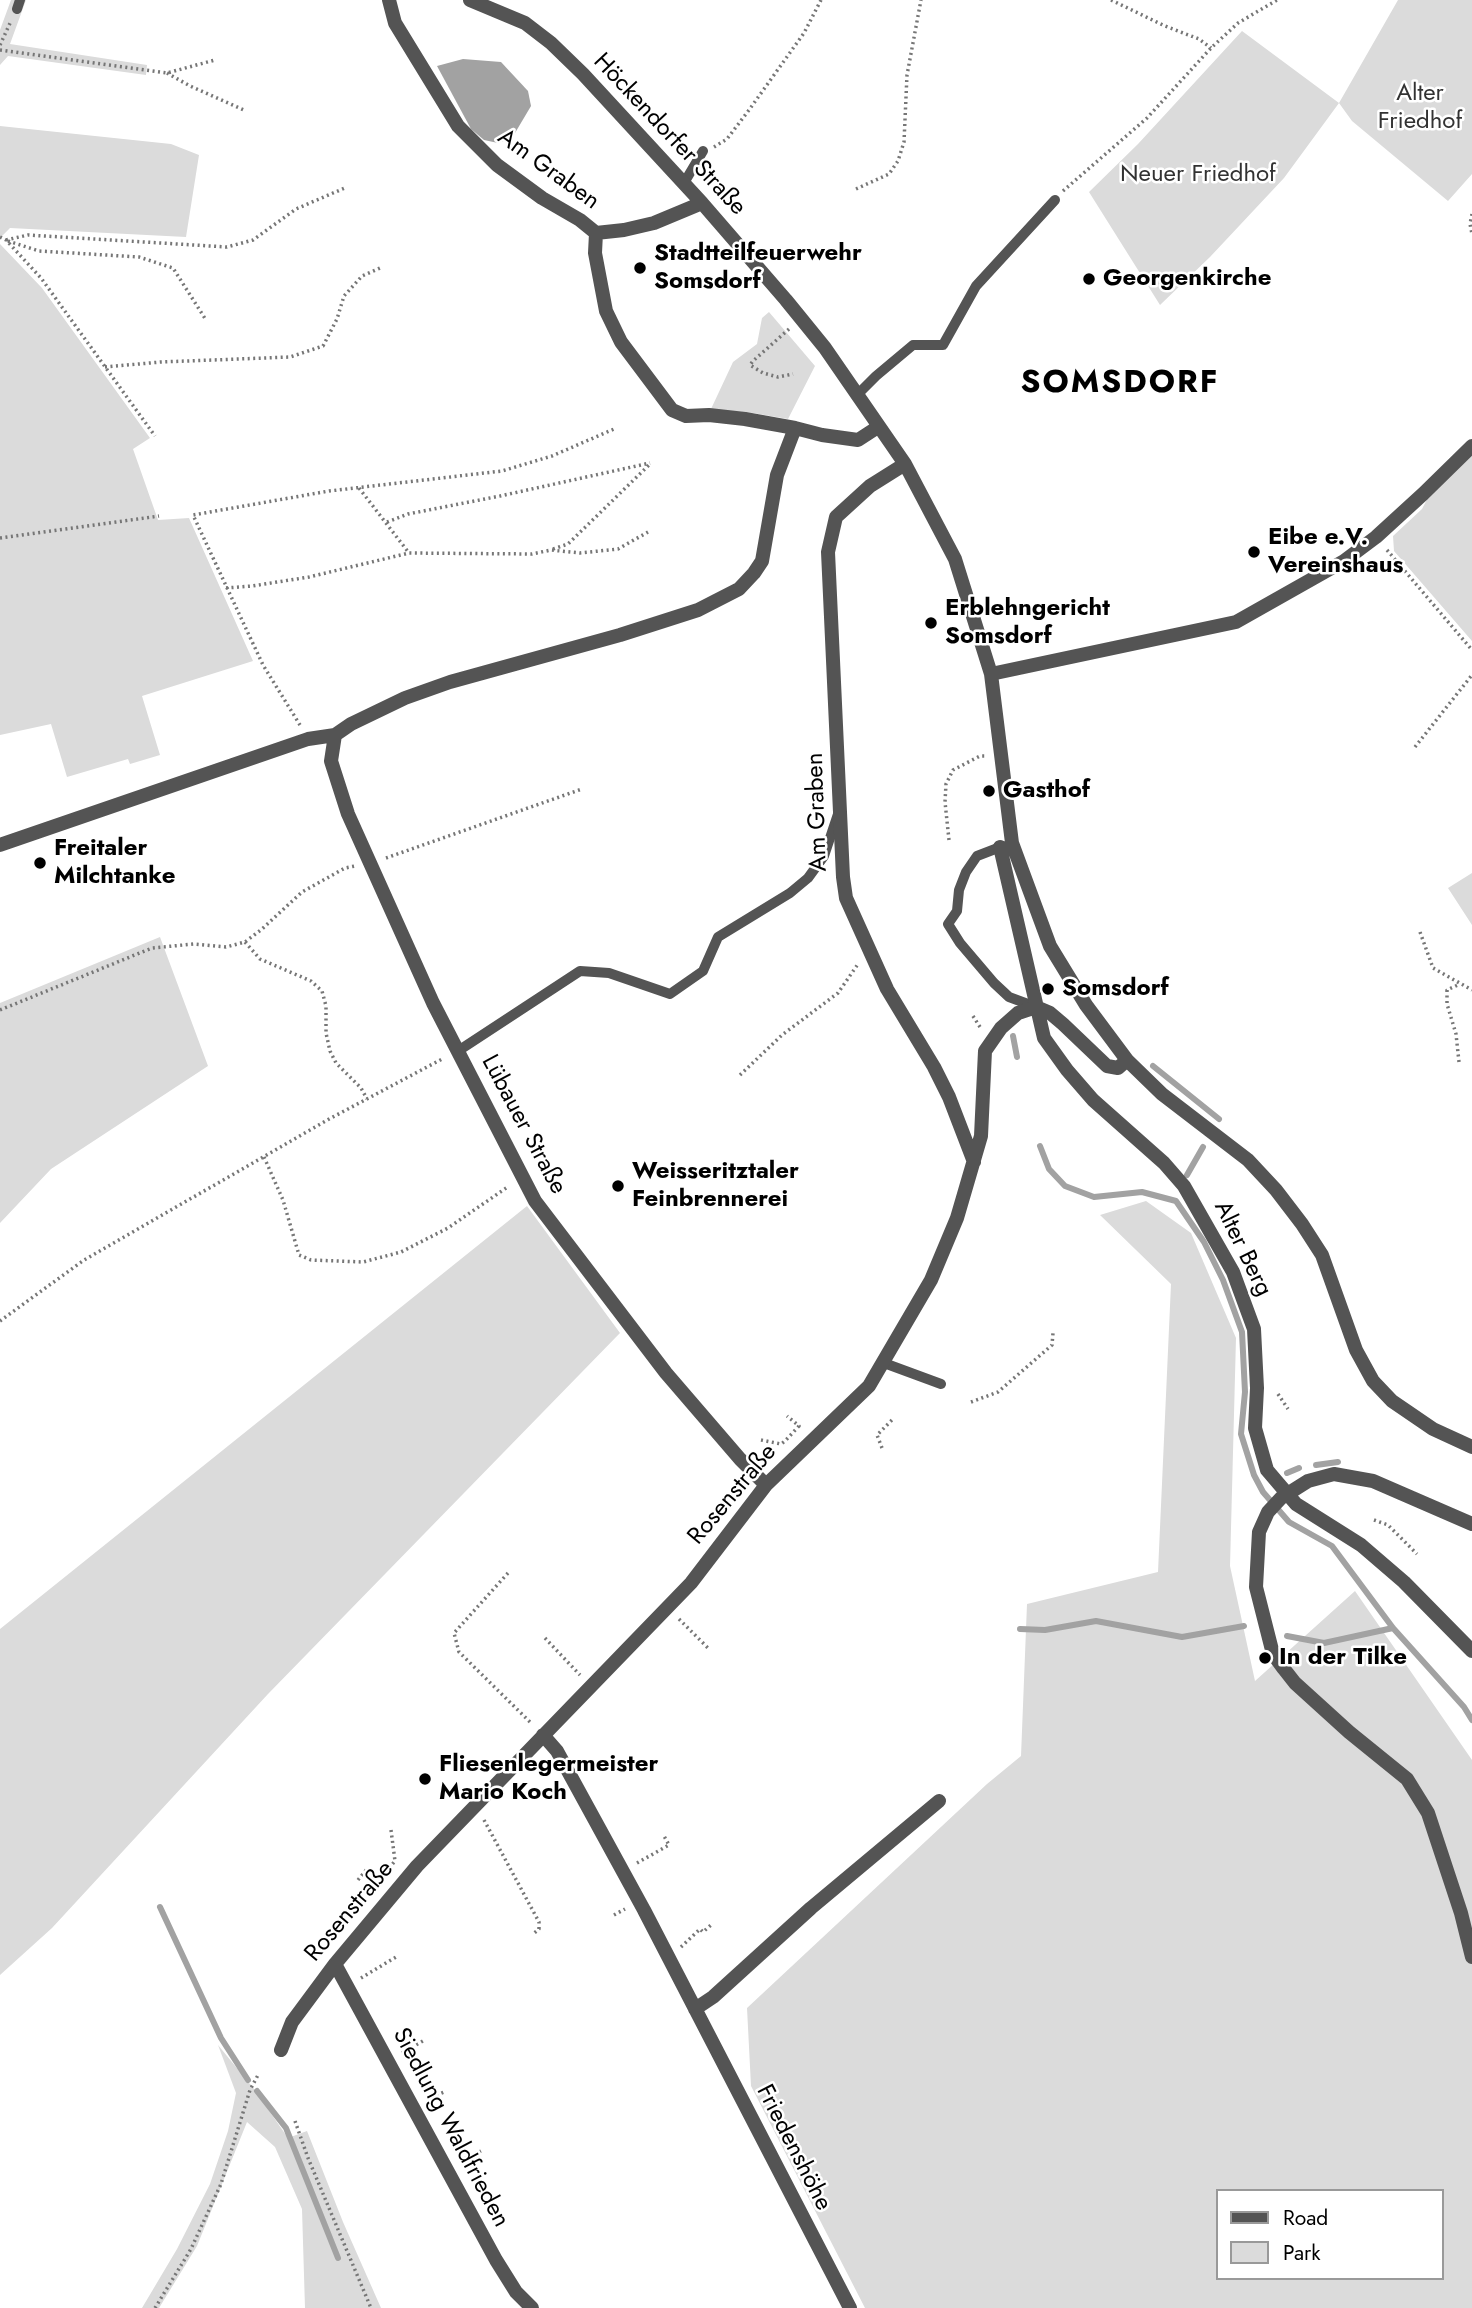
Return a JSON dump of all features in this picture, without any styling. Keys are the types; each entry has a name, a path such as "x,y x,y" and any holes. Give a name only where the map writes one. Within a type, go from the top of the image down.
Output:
{"street":[{"name":"Am Graben","path":"389,0 395,23 458,126 497,165 542,198 580,220 596,233 653,223 702,203"},
{"name":"Höckendorfer Straße","path":"470,0 525,23 551,43 702,203 825,348 905,464 955,559 991,674 1006,845 1050,946 1086,1005 1127,1060 1162,1094 1248,1160 1283,1199 1322,1255 1356,1350 1373,1381 1392,1401 1423,1422 1472,1447"},
{"name":"Am Graben","path":"596,233 595,253 606,311 621,342 672,410 687,416 733,418 795,428"},
{"path":"0,845 308,739 335,735 351,724 405,698 450,682 698,610 739,589 762,561 777,475 795,428 858,440 878,427"},
{"path":"991,674 1236,622 1344,561 1376,537 1472,446"},
{"name":"Am Graben","path":"905,464 870,486 835,517 828,552 843,877 846,898 887,989 934,1067 949,1097 975,1164"},
{"name":"Lübauer Straße","path":"335,735 331,761 348,814 433,1003 542,1211 666,1373 766,1485"},
{"name":"Alter Berg","path":"1006,845 1044,1038 1093,1100 1164,1163 1184,1186 1233,1272 1254,1329 1257,1388 1255,1429 1267,1471 1284,1497 1368,1550 1429,1605 1472,1651"},
{"path":"1036,1007 1050,1013 1107,1066 1118,1068 1127,1060"},
{"name":"Rosenstraße","path":"281,2050 292,2022 335,1964 417,1866 691,1583 766,1485 869,1386 930,1280 957,1217 975,1164 981,1136 985,1051 1001,1028 1018,1013 1036,1007"},
{"path":"1472,1524 1373,1481 1334,1474 1308,1481 1268,1512 1259,1532 1256,1587 1273,1654 1295,1684 1407,1779 1428,1813 1461,1913 1472,1957"},
{"name":"Friedenshöhe","path":"543,1735 557,1751 850,2308"},
{"path":"695,2009 713,1997 811,1908 939,1801"},
{"name":"Siedlung Waldfrieden","path":"335,1964 489,2248 516,2292 532,2308"}],"lane":[{"path":"684,183 703,151"},
{"path":"857,396 913,345 943,345 976,286 1055,200"},
{"path":"458,1051 580,971 609,973 670,994 703,971 718,937 790,893 808,878 824,856 841,806"},
{"path":"1006,845 977,856 966,872 959,890 957,911 948,925 960,943 1009,997 1036,1007"},
{"path":"884,1363 941,1384"}],"path":[{"path":"703,151 727,139 804,33 821,0"},
{"path":"856,189 889,174 898,161 904,142 907,75 921,0"},
{"path":"1111,0 1199,39 1211,48"},
{"path":"1055,200 1070,183 1147,118 1211,48 1238,23 1277,0"},
{"path":"18,5 0,47 167,73 244,110"},
{"path":"167,73 215,60"},
{"path":"6,240 28,236 227,247 253,240 296,209 347,187"},
{"path":"1472,214 1472,234"},
{"path":"0,237 39,251 139,257 173,268 206,320"},
{"path":"6,240 41,278 155,436"},
{"path":"105,367 290,357 323,346 337,319 344,296 362,276 380,268"},
{"path":"782,322 789,330 752,360 750,365 763,373 778,377 793,374"},
{"path":"308,739 264,664 193,515 359,487 502,471 552,456 614,429"},
{"path":"226,588 309,577 410,553 532,554 551,550 568,544 650,463 408,514 387,522"},
{"path":"359,487 410,553"},
{"path":"0,538 159,516"},
{"path":"551,550 580,553 618,549 648,532"},
{"path":"1376,537 1472,650"},
{"path":"1415,747 1472,674"},
{"path":"950,840 945,802 946,784 953,770 980,756 986,756"},
{"path":"0,1010 152,948 194,944 226,947 245,942 302,892 345,868 370,864 582,789"},
{"path":"1420,932 1433,968 1472,990"},
{"path":"245,942 260,959 311,981 322,991 330,1051 336,1063 361,1088 367,1100"},
{"path":"740,1075 782,1035 838,993 858,963 866,942"},
{"path":"1459,1062 1456,1034 1447,1004 1447,990 1460,984"},
{"path":"0,1321 84,1260 264,1157 458,1051"},
{"path":"264,1157 283,1200 299,1255 311,1260 363,1262 401,1252 447,1228 522,1176"},
{"path":"971,1402 998,1392 1052,1345 1053,1333"},
{"path":"1278,1394 1288,1409"},
{"path":"761,1440 781,1444 785,1441 799,1426 787,1416"},
{"path":"881,1448 877,1435 893,1419"},
{"path":"1374,1520 1388,1525 1417,1553"},
{"path":"508,1573 454,1633 459,1652 543,1735"},
{"path":"673,1613 710,1650"},
{"path":"545,1638 591,1685"},
{"path":"483,1819 538,1922 540,1929 533,1934"},
{"path":"389,1868 395,1861 391,1830"},
{"path":"629,1868 669,1845 664,1836"},
{"path":"358,1880 368,1869"},
{"path":"614,1915 627,1909"},
{"path":"675,1952 700,1929 703,1932 711,1925"},
{"path":"355,1982 396,1957"},
{"path":"395,2057 423,2041"},
{"path":"155,2308 191,2249 221,2184 250,2090 258,2075"},
{"path":"420,2102 444,2092"},
{"path":"295,2121 372,2308"},
{"path":"453,2165 481,2151"}],"green space":[{"path":"11,0 26,0 10,44 147,65 146,75 8,56 0,65 0,30"},
{"name":"Alter Friedhof","path":"1398,0 1472,0 1472,174 1448,201 1352,121 1339,103"},
{"name":"Neuer Friedhof","path":"1242,31 1339,103 1284,178 1210,257 1160,305 1089,192 1138,144"},
{"path":"0,126 171,144 199,155 186,237 10,228 0,238"},
{"path":"0,244 42,288 150,438 133,449 158,520 189,518 253,661 142,696 160,755 130,764 128,759 67,777 51,724 0,735"},
{"path":"769,312 815,366 788,419 711,409 733,362 757,344 762,318"},
{"path":"1472,450 1472,641 1394,551 1393,536 1422,509 1435,484"},
{"path":"1472,873 1472,925 1448,888"},
{"path":"160,937 208,1066 51,1169 0,1223 0,1003"},
{"path":"1146,1201 1191,1233 1236,1338 1230,1566 1255,1681 1355,1591 1472,1760 1472,2308 865,2308 751,2086 747,2008 987,1784 1021,1756 1027,1604 1158,1572 1171,1284 1100,1215"},
{"path":"527,1206 620,1333 268,1694 52,1928 0,1975 0,1629"},
{"path":"218,2045 254,2089 288,2138 307,2131 381,2308 305,2308 302,2209 275,2147 247,2122 197,2246 159,2308 142,2308 177,2249 210,2184 228,2131 236,2093"}],"shaded area":[{"path":"463,59 501,62 528,91 531,106 512,138 498,143 484,140 471,129 437,66"}],"waterway":[{"path":"1013,1036 1017,1057"},
{"path":"1153,1066 1219,1119"},
{"path":"1040,1146 1049,1169 1065,1186 1094,1197 1142,1192 1176,1201 1204,1242 1223,1280 1242,1332 1245,1392 1241,1434 1254,1475 1263,1492 1289,1522 1332,1546 1393,1628 1464,1707 1472,1720"},
{"path":"1187,1175 1203,1147"},
{"path":"1316,1465 1338,1462"},
{"path":"1287,1473 1299,1468"},
{"path":"1020,1629 1045,1630 1096,1621 1182,1637 1244,1626"},
{"path":"1287,1636 1324,1643 1393,1628"},
{"path":"160,1907 221,2038 248,2080"},
{"path":"257,2091 286,2128 338,2258"}],"place":[{"name":"Stadtteilfeuerwehr Somsdorf","path":"640,268"},
{"name":"Georgenkirche","path":"1089,279"},
{"name":"Eibe e.V. Vereinshaus","path":"1254,552"},
{"name":"Erblehngericht Somsdorf","path":"931,623"},
{"name":"Gasthof","path":"989,791"},
{"name":"Freitaler Milchtanke","path":"40,863"},
{"name":"Somsdorf","path":"1048,989"},
{"name":"Weisseritztaler Feinbrennerei","path":"618,1186"},
{"name":"In der Tilke","path":"1265,1658"},
{"name":"Fliesenlegermeister Mario Koch","path":"425,1779"}],"district":[{"name":"SOMSDORF","path":"1120,384"}]}
